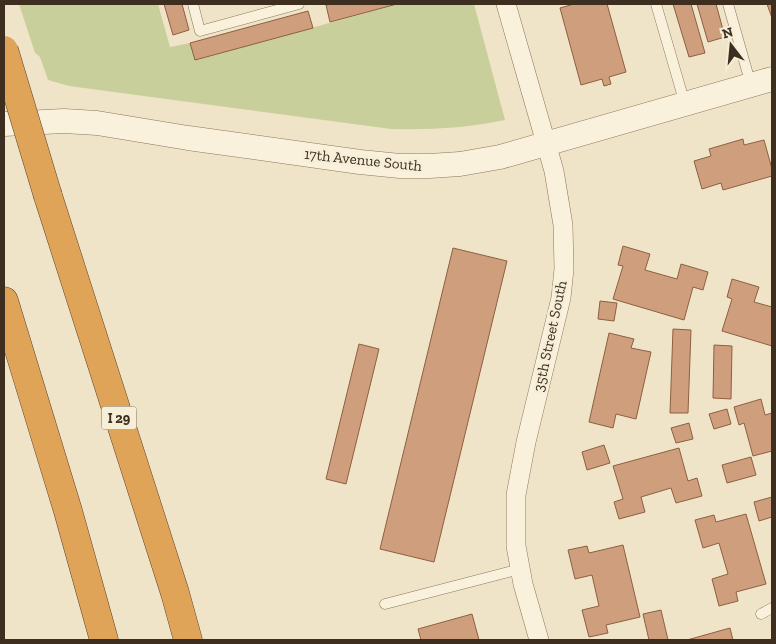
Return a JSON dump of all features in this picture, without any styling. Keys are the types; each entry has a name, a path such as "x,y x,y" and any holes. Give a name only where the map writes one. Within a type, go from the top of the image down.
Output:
{"highway":[{"name":"I 29","path":"4,50 48,196 175,593 188,640"},
{"path":"4,301 68,510 104,640"},
{"path":"68,510 89,640"}],"street":[{"name":"35th Street South","path":"506,4 554,171 563,225 564,269 561,298 526,442 516,495 516,546 523,584 539,640"},
{"name":"17th Avenue South","path":"4,124 64,121 97,123 360,162 400,166 429,166 500,158 762,82"}],"lane":[{"path":"193,4 200,31 299,4"},
{"path":"656,4 685,105"},
{"path":"728,4 762,82"},
{"path":"385,604 520,569"},
{"path":"761,614 772,608"}],"green space":[{"path":"19,4 158,4 170,47 190,43 195,60 398,4 474,4 505,120 448,128 391,129 69,86 48,80 40,57 35,53"}],"building":[{"path":"164,4 182,4 189,30 173,35"},
{"path":"397,4 330,22 326,5"},
{"path":"574,4 607,4 626,72 609,77 611,84 604,86 602,79 581,85 560,8"},
{"path":"673,4 691,4 705,53 689,57"},
{"path":"697,4 716,4 725,37 708,42"},
{"path":"767,4 772,4 772,18"},
{"path":"308,11 313,28 195,60 190,43"},
{"path":"743,139 744,145 764,140 772,169 772,176 723,190 721,183 702,189 694,161 711,156 709,149"},
{"path":"623,246 650,254 645,270 677,279 681,264 708,272 703,290 693,287 684,320 613,299 623,266 618,265"},
{"path":"453,248 507,261 434,562 380,549"},
{"path":"732,279 759,287 754,302 772,307 772,346 722,331 732,299 727,297"},
{"path":"600,301 617,303 614,321 598,319"},
{"path":"673,329 691,330 688,413 670,413"},
{"path":"609,333 634,339 631,348 651,352 636,419 616,414 613,428 589,422"},
{"path":"359,344 379,349 346,484 326,479"},
{"path":"714,345 732,346 731,399 713,398"},
{"path":"761,399 765,415 772,413 772,451 753,456 744,423 739,425 734,407"},
{"path":"727,409 731,424 714,429 709,414"},
{"path":"689,423 693,439 676,443 671,428"},
{"path":"604,445 610,463 587,470 582,452"},
{"path":"679,448 688,481 697,478 702,496 676,503 671,488 641,497 645,512 619,519 614,502 623,499 613,466"},
{"path":"751,457 756,475 727,483 722,465"},
{"path":"772,497 772,517 759,521 754,502"},
{"path":"746,514 766,584 736,592 738,601 719,606 712,579 728,574 719,543 703,548 695,520 714,515 716,522"},
{"path":"623,545 640,617 606,625 608,633 589,637 582,610 599,606 592,575 575,579 568,550 587,546 589,553"},
{"path":"661,610 668,640 649,640 643,614"},
{"path":"472,614 479,640 421,640 418,629"},
{"path":"730,628 733,640 687,640"}]}
